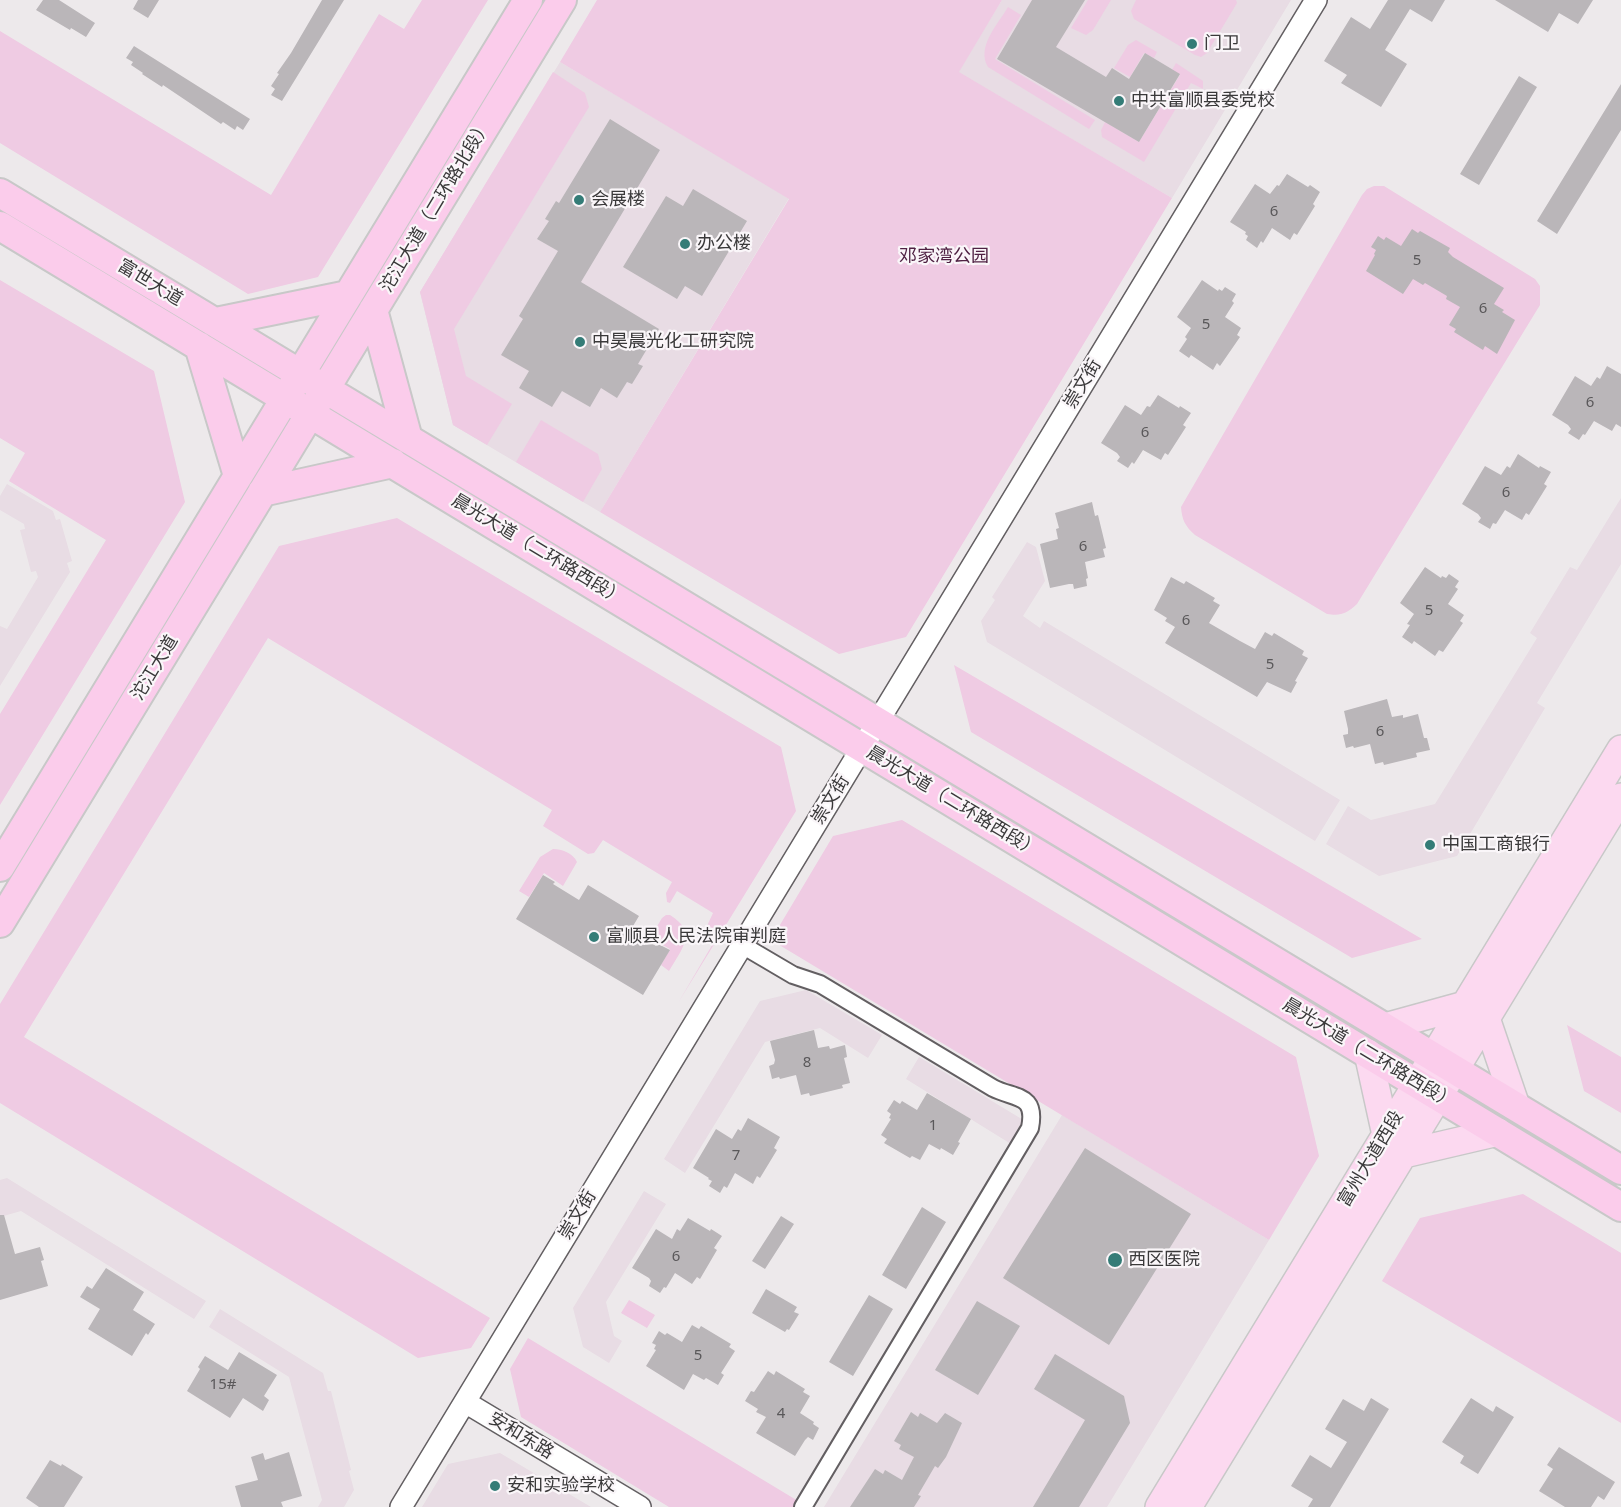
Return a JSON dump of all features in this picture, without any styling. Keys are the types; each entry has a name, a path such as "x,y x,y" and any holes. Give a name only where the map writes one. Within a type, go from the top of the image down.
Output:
{"highway":[{"name":"沱江大道（二环路北段）","path":"286,398 528,0"},
{"name":"沱江大道（二环路北段）","path":"310,413 562,0"},
{"name":"富世大道","path":"0,192 300,374"},
{"name":"富世大道","path":"0,226 286,398"},
{"path":"216,322 348,295"},
{"path":"373,310 408,439"},
{"path":"199,346 238,476"},
{"name":"晨光大道（二环路西段）","path":"300,374 1621,1170"},
{"name":"晨光大道（二环路西段）","path":"286,398 1621,1207"},
{"name":"沱江大道","path":"0,867 286,398"},
{"name":"沱江大道","path":"0,923 310,413"},
{"path":"262,492 393,463"}],"main road":[{"name":"富州大道西段","path":"1476,1011 1621,749"},
{"name":"富州大道西段","path":"1159,1507 1395,1144 1476,1011 1621,797"},
{"path":"1385,1027 1476,1011 1516,1106"},
{"path":"1368,1053 1395,1144 1498,1132"},
{"name":"富州大道西段","path":"1188,1507 1395,1144"}],"street":[{"name":"崇文街","path":"401,1507 1316,0"},
{"path":"742,945 793,975 820,984 999,1092 1019,1097 1029,1106 1032,1117 1030,1128 803,1507"},
{"name":"安和东路","path":"465,1402 640,1507"}],"shaded area":[{"name":"中共富顺县委党校","path":"1002,0 1291,0 1172,198 958,72"},
{"path":"560,62 789,198 600,512 453,425 420,292"},
{"path":"7,484 53,511 56,520 60,519 72,561 67,563 70,572 0,686 0,626 7,629 38,577 36,571 31,572 20,530 25,529 24,524 0,510 0,496"},
{"path":"1621,498 1621,564 1537,703 1545,708 1457,856 1379,876 1326,844 1348,806 1371,820 1435,804 1537,638 1530,633 1570,567 1577,570"},
{"path":"1027,542 1036,547 1045,581 1023,616 1040,628 1044,621 1340,800 1315,841 987,642 981,621 995,600 992,597"},
{"path":"806,990 882,1035 868,1058 820,1028 765,1042 685,1173 664,1159 760,1001"},
{"path":"919,1057 1025,1121 1011,1144 906,1079"},
{"path":"1062,1115 1269,1240 1107,1507 824,1507"},
{"path":"7,1178 206,1301 194,1319 21,1211 0,1217 0,1180"},
{"path":"644,1191 666,1204 606,1302 614,1336 622,1341 609,1363 583,1347 573,1308"},
{"path":"220,1309 323,1373 328,1391 331,1391 351,1470 349,1471 354,1490 344,1507 318,1507 322,1500 289,1377 209,1327"},
{"name":"安和实验学校","path":"500,1453 591,1507 422,1507 448,1464"}],"green space":[{"path":"422,0 488,0 318,277 248,294 0,143 0,31 271,195 379,14 404,29"},
{"name":"邓家湾公园","path":"597,0 1002,0 959,72 1172,198 906,637 839,654 600,512 789,199 560,62"},
{"path":"1088,0 1111,0 1093,30 1086,35 1071,28"},
{"path":"1136,0 1236,0 1237,3 1207,53 1201,57 1134,19 1131,11"},
{"path":"1008,7 1021,15 995,59 1095,120 1089,129 988,67 985,59 986,44"},
{"path":"1136,40 1157,52 1154,58 1144,53 1130,77 1114,68 1128,45"},
{"path":"1176,63 1203,81 1203,89 1191,83 1144,162 1102,137 1101,130 1105,122 1139,142 1180,75 1172,70"},
{"path":"553,72 585,93 589,107 454,329 466,376 512,404 487,445 453,425 420,292"},
{"path":"1374,186 1384,186 1535,279 1540,286 1540,305 1357,604 1343,614 1332,615 1195,535 1182,516 1181,507 1362,195"},
{"path":"0,280 154,371 185,502 0,805 0,714 106,540 9,481 25,453 0,438"},
{"path":"541,420 598,454 602,469 583,502 516,462"},
{"path":"397,518 781,747 796,811 678,1003 718,935 706,928 713,913 677,891 670,903 667,902 666,893 672,882 603,840 594,853 588,854 543,826 552,810 268,638 24,1037 490,1318 471,1348 418,1358 0,1103 0,1004 279,546"},
{"path":"954,665 1422,939 1352,958 971,732"},
{"path":"902,820 1296,1057 1319,1156 1269,1240 771,940 833,836"},
{"path":"553,849 567,852 577,862 563,886 544,873 529,897 519,891 540,857"},
{"path":"666,915 679,921 685,934 682,948 669,971 661,965 670,949 650,938"},
{"path":"1567,1025 1621,1057 1621,1113 1584,1091"},
{"path":"1523,1194 1621,1253 1621,1423 1382,1281 1420,1218"},
{"path":"629,1300 655,1315 647,1328 621,1313"},
{"path":"528,1338 808,1507 669,1507 521,1417 510,1369"}],"building":[{"path":"43,0 59,0 95,23 86,37 71,28 70,30 36,10"},
{"path":"138,0 159,0 148,18 133,9"},
{"path":"322,0 344,0 282,101 271,95 275,89 271,86"},
{"path":"1032,0 1085,0 1056,47 1106,77 1112,68 1129,79 1145,53 1180,74 1139,142 997,59"},
{"path":"1388,0 1445,0 1432,22 1410,9 1385,50 1407,64 1381,107 1341,83 1347,75 1324,61 1351,17 1370,29"},
{"path":"1495,0 1593,0 1578,24 1559,13 1548,32"},
{"path":"134,46 250,119 243,130 237,126 235,130 223,122 221,124 163,85 162,87 142,74 131,65 133,62 126,58"},
{"path":"1519,76 1537,87 1479,185 1460,174"},
{"path":"1621,84 1621,130 1557,234 1537,221"},
{"path":"610,119 660,150 581,282 659,329 638,364 643,366 632,384 627,382 617,398 601,388 590,407 562,391 552,407 519,388 529,371 501,355 523,319 519,316 558,251 537,239 549,221 545,219 556,201 559,203"},
{"path":"1287,174 1320,192 1313,204 1315,206 1297,235 1294,233 1290,240 1272,228 1257,248 1246,240 1248,236 1246,232 1230,222 1255,184 1270,194"},
{"name":"办公楼","path":"693,189 747,221 702,296 685,286 677,299 623,267 666,196 683,206"},
{"path":"1412,229 1450,248 1448,252 1453,257 1504,288 1494,304 1515,320 1497,354 1485,346 1483,350 1454,332 1456,329 1449,325 1460,307 1446,299 1447,296 1413,279 1403,294 1366,271 1375,255 1376,250 1371,247 1378,236 1384,240 1386,237 1401,246"},
{"path":"1202,280 1218,291 1219,289 1222,291 1225,287 1236,294 1232,301 1234,303 1225,317 1241,328 1237,335 1240,337 1220,366 1217,363 1213,370 1191,355 1189,358 1179,351 1191,328 1177,317"},
{"path":"1607,366 1621,374 1621,427 1616,424 1612,431 1594,421 1579,440 1568,433 1571,429 1568,425 1552,415 1575,376 1591,386 1597,377 1600,379"},
{"path":"1158,395 1191,413 1183,425 1186,427 1168,455 1165,453 1161,460 1143,450 1134,464 1132,462 1128,468 1117,461 1120,457 1117,453 1101,443 1125,405 1141,415"},
{"path":"1518,454 1539,468 1540,466 1551,472 1544,484 1547,486 1529,515 1526,513 1522,520 1505,510 1490,529 1478,522 1481,518 1478,514 1462,504 1485,466 1501,475 1507,466 1510,468"},
{"path":"1092,502 1095,516 1098,515 1106,548 1103,549 1105,557 1085,562 1087,586 1074,589 1073,584 1069,584 1050,588 1040,544 1058,539 1056,529 1059,528 1055,513"},
{"path":"1425,567 1441,578 1442,576 1446,578 1449,574 1459,581 1455,587 1458,589 1448,604 1464,615 1460,621 1463,623 1443,652 1439,650 1435,656 1414,641 1412,644 1402,637 1414,614 1400,603"},
{"path":"1171,577 1184,584 1186,581 1215,598 1213,601 1220,605 1209,623 1240,641 1255,649 1265,632 1272,636 1274,633 1304,651 1302,655 1308,658 1291,693 1267,682 1257,697 1165,643 1175,627 1165,621 1167,618 1154,610"},
{"path":"1387,699 1392,717 1403,715 1403,718 1418,714 1424,738 1427,738 1430,750 1416,753 1417,757 1384,765 1383,762 1375,764 1370,744 1346,748 1343,735 1348,734 1348,729 1344,711"},
{"name":"富顺县人民法院审判庭","path":"543,875 579,900 588,885 639,916 630,931 656,946 658,944 670,950 643,995 516,919"},
{"path":"814,1030 818,1048 829,1046 830,1049 845,1045 847,1057 844,1058 850,1083 842,1085 843,1088 810,1096 809,1093 801,1095 796,1075 772,1079 769,1066 774,1064 775,1060 770,1041"},
{"path":"927,1093 971,1119 953,1155 929,1144 920,1160 912,1156 910,1158 884,1143 887,1139 881,1135 891,1119 889,1118 891,1114 887,1111 894,1100 900,1104 902,1101 917,1110"},
{"path":"748,1118 780,1137 774,1148 777,1150 760,1178 757,1176 753,1184 735,1173 727,1188 724,1186 720,1193 709,1186 712,1181 709,1178 693,1168 716,1129 732,1139 738,1129 741,1131"},
{"path":"1085,1148 1191,1214 1109,1345 1003,1278"},
{"path":"922,1207 946,1222 906,1289 882,1275"},
{"path":"0,1215 4,1215 15,1254 40,1247 44,1260 41,1261 48,1286 0,1300"},
{"path":"781,1216 794,1224 765,1269 752,1261"},
{"path":"688,1218 722,1236 714,1248 717,1250 700,1279 697,1277 692,1284 675,1273 660,1293 649,1286 651,1281 649,1278 632,1268 656,1229 672,1239 677,1229 680,1231"},
{"path":"106,1268 144,1292 133,1310 155,1324 148,1335 146,1333 132,1356 88,1329 100,1309 80,1297 87,1286 92,1289"},
{"path":"766,1289 797,1307 794,1312 799,1314 789,1330 785,1332 752,1313"},
{"path":"869,1295 893,1309 853,1376 829,1362"},
{"path":"977,1301 1020,1326 978,1395 935,1370"},
{"path":"692,1325 699,1329 701,1326 731,1344 729,1347 735,1351 721,1373 724,1375 718,1385 693,1374 684,1390 646,1366 656,1350 654,1349 656,1345 652,1343 659,1331 682,1342"},
{"path":"239,1352 277,1375 264,1396 269,1400 263,1411 243,1398 230,1418 187,1391 205,1356 228,1370"},
{"path":"1055,1354 1124,1396 1130,1423 1079,1507 1033,1507 1085,1420 1034,1389"},
{"path":"768,1371 774,1375 776,1371 805,1389 803,1392 810,1396 800,1413 819,1428 813,1440 808,1437 795,1456 756,1433 766,1417 756,1412 758,1409 745,1401"},
{"path":"1371,1398 1389,1409 1330,1507 1308,1507 1313,1499 1291,1486 1310,1455 1331,1468 1347,1442 1325,1429 1343,1399 1364,1411"},
{"path":"1471,1398 1493,1412 1496,1406 1514,1417 1478,1474 1460,1463 1464,1456 1442,1442"},
{"path":"911,1412 918,1417 920,1413 937,1423 945,1413 962,1423 946,1457 938,1468 935,1466 918,1495 921,1496 914,1507 850,1507 875,1469 883,1474 885,1470 902,1480 914,1457 899,1449 901,1445 894,1441"},
{"path":"1559,1447 1615,1482 1604,1500 1598,1496 1591,1507 1565,1507 1539,1491 1553,1469 1547,1465"},
{"path":"289,1452 302,1496 281,1502 283,1507 241,1507 235,1486 258,1480 251,1457 263,1453 265,1460"},
{"path":"50,1460 61,1466 62,1464 83,1477 64,1507 39,1507 26,1498"}],"place":[{"name":"门卫","path":"1192,44"},
{"name":"中共富顺县委党校","path":"1119,101"},
{"name":"会展楼","path":"579,200"},
{"name":"办公楼","path":"685,244"},
{"name":"中昊晨光化工研究院","path":"580,342"},
{"name":"中国工商银行","path":"1430,845"},
{"name":"富顺县人民法院审判庭","path":"594,937"},
{"name":"西区医院","path":"1115,1260"},
{"name":"安和实验学校","path":"495,1486"}]}
